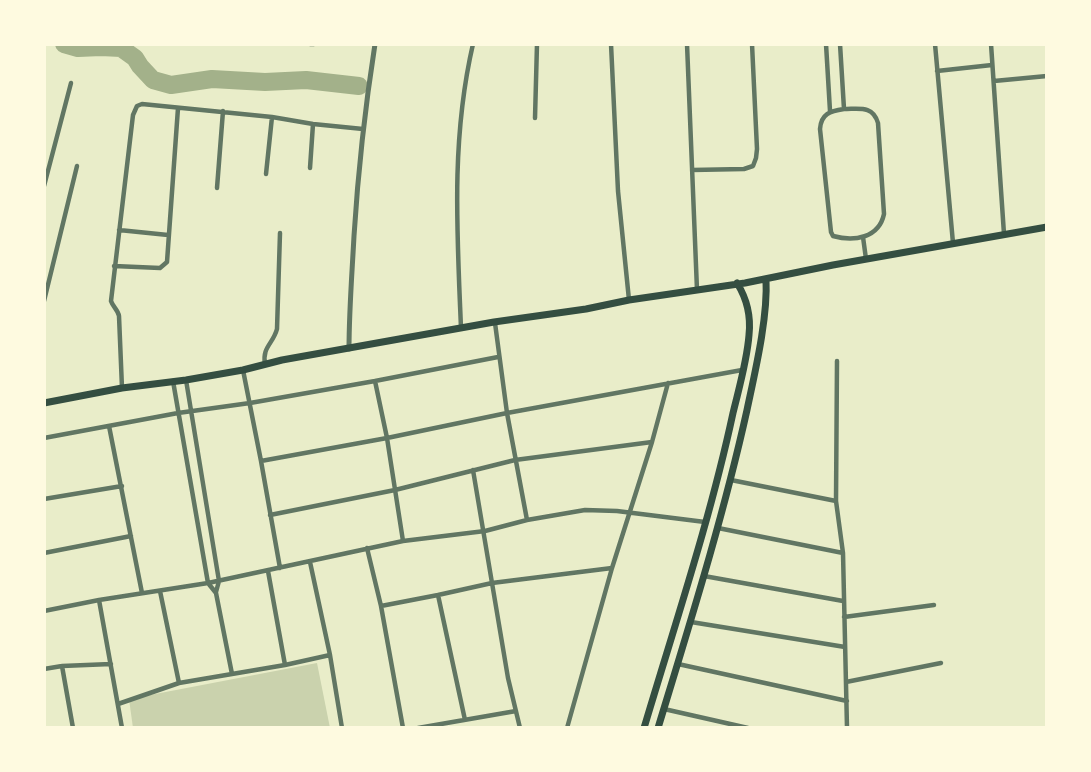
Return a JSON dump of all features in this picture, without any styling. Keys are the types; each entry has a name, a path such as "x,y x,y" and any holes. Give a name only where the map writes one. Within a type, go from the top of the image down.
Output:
{"main road":[{"path":"44,403 122,388 186,380 495,322 766,279 1047,227"},
{"path":"658,728 731,480 755,370 766,279"},
{"path":"643,728 706,522 743,370 749,318 747,305 737,283"}],"street":[{"path":"349,349 349,310 363,129 374,44"},
{"path":"461,329 457,164 466,73 473,44"},
{"path":"535,118 537,44"},
{"path":"611,44 618,191 629,300"},
{"path":"687,44 697,291"},
{"path":"692,170 744,169 753,166 757,158 752,44"},
{"path":"825,44 830,111"},
{"path":"840,44 844,109"},
{"path":"935,44 953,244"},
{"path":"991,44 1004,233"},
{"path":"937,71 992,65"},
{"path":"993,81 1047,76"},
{"path":"44,186 71,83"},
{"path":"122,388 120,316 111,301 133,115 137,106 142,104 223,111 363,129"},
{"path":"114,266 160,268 167,262 178,108"},
{"path":"844,109 872,111 878,123 884,214 879,229 863,237 838,237 831,232 820,129 822,118 830,111 844,109"},
{"path":"217,188 223,111"},
{"path":"266,174 272,117"},
{"path":"310,168 313,124"},
{"path":"44,301 77,166"},
{"path":"119,230 168,235"},
{"path":"265,364 264,352 275,337 277,329 279,233"},
{"path":"863,237 866,259"},
{"path":"495,322 506,413 527,520"},
{"path":"44,439 498,357"},
{"path":"837,361 836,501 843,553 847,728"},
{"path":"243,369 280,568"},
{"path":"261,461 743,370"},
{"path":"173,380 208,583 216,593"},
{"path":"186,380 219,581 216,593 232,674"},
{"path":"375,381 403,541"},
{"path":"567,728 668,383"},
{"path":"110,426 142,593"},
{"path":"270,514 396,490 515,460 652,442"},
{"path":"473,470 520,728"},
{"path":"731,480 836,501"},
{"path":"44,499 122,486"},
{"path":"44,611 219,581 403,541 485,531 584,510 600,509 706,522"},
{"path":"718,528 843,553"},
{"path":"44,553 131,536"},
{"path":"367,548 381,606 402,728"},
{"path":"310,562 342,728"},
{"path":"381,606 492,583 612,568"},
{"path":"268,570 285,665"},
{"path":"704,576 843,601"},
{"path":"160,591 179,684"},
{"path":"438,595 465,720"},
{"path":"99,600 121,728"},
{"path":"844,617 934,606"},
{"path":"691,622 845,647"},
{"path":"118,704 179,684 330,655"},
{"path":"846,682 941,663"},
{"path":"44,669 111,664"},
{"path":"678,664 847,701"},
{"path":"62,666 73,728"},
{"path":"664,709 748,728"},
{"path":"418,728 516,711"}],"green space":[{"path":"317,663 330,728 133,728 129,699"}],"waterway":[{"path":"64,44 78,48 121,48 135,58 153,80 171,85 212,79 265,82 306,80 359,86"}]}
